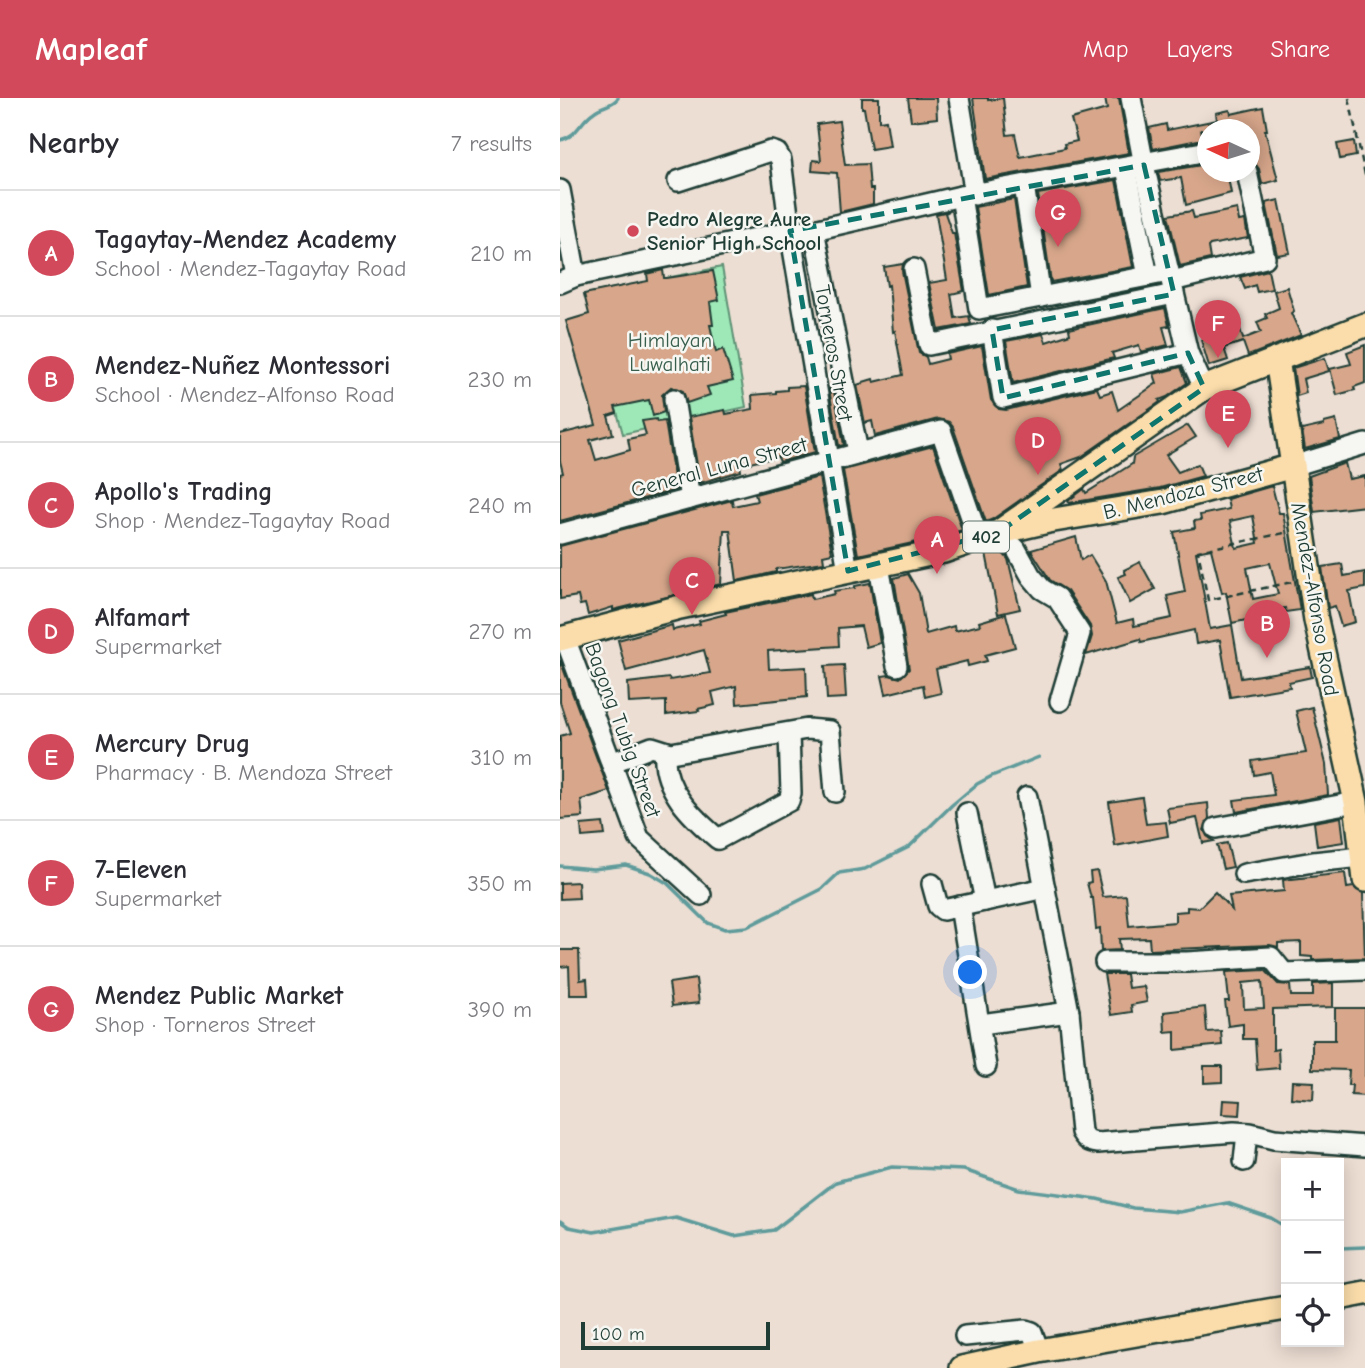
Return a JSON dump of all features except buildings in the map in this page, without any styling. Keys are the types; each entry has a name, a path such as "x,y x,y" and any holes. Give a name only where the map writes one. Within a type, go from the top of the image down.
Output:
{"main road":[{"name":"402","path":"563,639 680,607 879,566 989,536 1204,388 1365,325"},
{"name":"Mendez-Alfonso Road","path":"1277,359 1309,579 1357,791 1365,880"},
{"name":"B. Mendoza Street","path":"989,536 1054,520 1163,502 1293,466"},
{"path":"1047,497 1048,510 1054,520"},
{"path":"1344,1297 1365,1293"},
{"path":"962,1368 1039,1351 1281,1309"}],"street":[{"path":"960,98 979,309 1149,276 1171,283"},
{"path":"1131,98 1135,166 1149,276"},
{"name":"Torneros Street","path":"678,181 771,151 777,153 781,160 790,231 848,571"},
{"path":"560,190 568,280 790,231 814,230 968,195 1197,153"},
{"path":"1135,166 1171,283 1188,352 1204,388"},
{"path":"914,268 929,345 992,330 1265,258 1249,182"},
{"path":"1024,185 1041,297"},
{"path":"814,230 858,452"},
{"path":"992,330 1003,398 1188,352"},
{"path":"674,399 690,499"},
{"name":"General Luna Street","path":"560,534 941,431 989,536"},
{"name":"B. Mendoza Street","path":"1293,466 1365,444"},
{"path":"989,536 1016,549 1031,576 1042,589 1057,597 1080,633 1060,701"},
{"path":"879,566 897,666"},
{"name":"Bagong Tubig Street","path":"563,639 639,838 701,895"},
{"path":"611,763 652,747 658,747 665,752 807,729 830,731 835,792"},
{"path":"665,752 664,764 684,807 718,839 789,801 789,734"},
{"path":"1216,828 1357,791"},
{"path":"1027,797 1069,1012 1081,1132 1090,1142 1247,1133 1332,1153 1365,1146"},
{"path":"967,813 985,901"},
{"path":"1244,874 1362,857"},
{"path":"932,884 940,909 1045,888"},
{"path":"960,906 986,1066"},
{"path":"1105,962 1187,962 1271,957 1284,973 1365,970"},
{"path":"981,1024 1069,1012"},
{"path":"1244,1161 1247,1133"},
{"path":"965,1336 1026,1329 1032,1332 1039,1351"}],"path":[{"path":"1349,98 1365,175"},
{"path":"1301,530 1198,551 1208,600 1309,579"}],"highlighted area":[{"path":"1144,165 1174,294 992,330 1003,398 1188,353 1204,388 999,532 848,571 790,231"}],"green space":[{"name":"Himlayan Luwalhati","path":"722,267 746,407 623,434 585,294"}],"waterway":[{"path":"560,140 571,136 589,116 618,98"},
{"path":"560,866 593,869 626,865 650,873 667,883 708,923 725,929 747,927 822,889 839,873 865,869 909,847 977,784 1039,757"},
{"path":"560,1221 569,1227 594,1232 676,1218 734,1236 774,1230 836,1182 892,1167 964,1170 1019,1189 1097,1199 1133,1208 1180,1212 1227,1203 1281,1224"},
{"path":"1344,1248 1365,1247"}],"place":[{"name":"Pedro Alegre Aure Senior High School","path":"633,231"},
{"name":"Mendez Public Market","path":"1058,247"},
{"name":"7-Eleven","path":"1218,358"},
{"name":"Mercury Drug","path":"1228,448"},
{"name":"Alfamart","path":"1038,475"},
{"name":"Tagaytay-Mendez Academy","path":"937,574"},
{"name":"Apollo's Trading","path":"692,615"},
{"name":"Mendez-Nuñez Montessori","path":"1267,658"}]}
